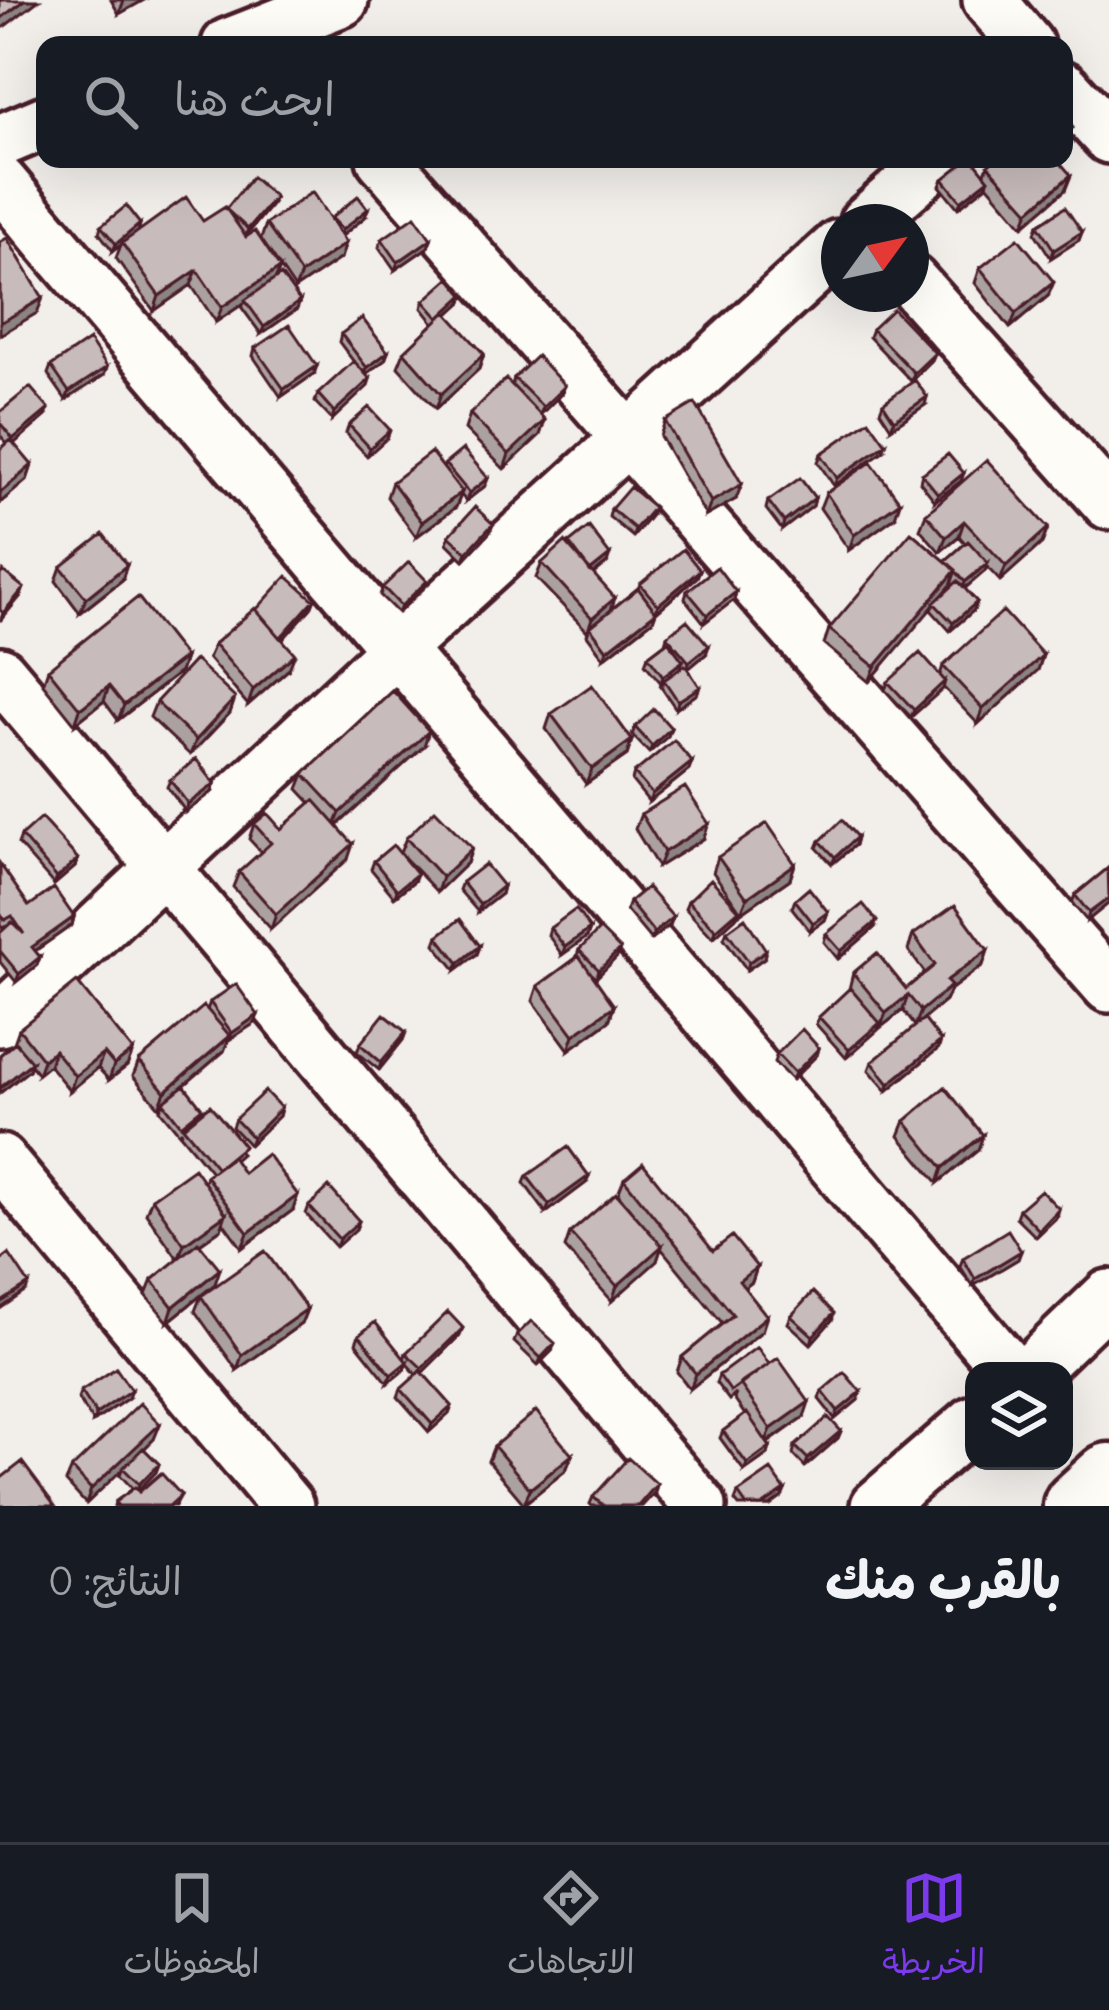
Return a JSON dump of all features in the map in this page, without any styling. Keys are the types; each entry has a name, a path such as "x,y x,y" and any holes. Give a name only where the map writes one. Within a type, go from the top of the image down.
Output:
{"highway":[{"path":"1077,1506 1109,1477"}],"street":[{"path":"255,30 342,0"},
{"path":"989,0 1019,36"},
{"path":"1073,98 1109,137"},
{"path":"0,141 36,126"},
{"path":"390,168 1109,986"},
{"path":"887,204 928,168"},
{"path":"0,182 1002,1362"},
{"path":"0,1020 821,262"},
{"path":"929,301 1109,503"},
{"path":"0,673 700,1506"},
{"path":"0,1161 287,1506"},
{"path":"1040,1362 1109,1296"},
{"path":"877,1506 965,1430"}],"building":[{"path":"0,0 25,0 0,19"},
{"path":"957,168 980,168 989,179 961,201 943,179"},
{"path":"991,168 1065,168 1071,175 1029,211"},
{"path":"252,177 275,197 248,229 226,209"},
{"path":"312,192 346,243 301,274 266,224"},
{"path":"358,196 368,209 342,230 331,218"},
{"path":"186,197 203,221 225,207 246,237 255,231 280,268 222,307 197,270 159,296 122,243"},
{"path":"126,206 140,224 116,244 101,226"},
{"path":"1065,207 1082,232 1054,250 1038,225"},
{"path":"415,216 431,239 398,262 382,239"},
{"path":"7,238 43,298 0,323 0,242"},
{"path":"1018,238 1054,282 1016,313 980,268"},
{"path":"281,275 300,301 264,327 245,300"},
{"path":"450,278 464,295 439,318 424,301"},
{"path":"446,312 484,354 441,394 404,352"},
{"path":"896,312 935,353 914,373 872,329"},
{"path":"362,318 388,352 367,368 341,334"},
{"path":"289,325 317,366 284,389 255,348"},
{"path":"89,340 107,367 69,392 51,366"},
{"path":"537,356 565,386 543,407 514,378"},
{"path":"354,361 370,379 334,412 318,394"},
{"path":"506,379 545,420 509,454 470,414"},
{"path":"915,380 927,397 894,420 883,403"},
{"path":"30,387 49,409 13,439 0,423 0,412"},
{"path":"695,403 742,484 711,502 665,421"},
{"path":"369,407 390,430 370,448 349,425"},
{"path":"869,420 886,444 837,478 821,454"},
{"path":"11,440 32,465 0,493 0,450"},
{"path":"463,449 488,478 469,493 445,464"},
{"path":"431,452 462,492 422,522 392,482"},
{"path":"948,454 964,473 938,494 922,474"},
{"path":"987,460 1048,528 1006,566 964,521 946,537 926,514"},
{"path":"871,462 900,502 854,535 826,493"},
{"path":"800,478 815,498 784,522 768,501"},
{"path":"630,487 654,507 635,529 611,509"},
{"path":"475,507 493,524 467,552 449,536"},
{"path":"589,527 610,555 590,571 569,543"},
{"path":"911,532 956,570 875,667 829,629"},
{"path":"103,534 127,565 86,598 61,567"},
{"path":"968,541 988,563 965,582 946,560"},
{"path":"565,542 615,598 592,618 542,563"},
{"path":"683,549 700,570 658,605 640,584"},
{"path":"409,562 427,581 401,606 383,587"},
{"path":"717,567 736,592 707,615 687,591"},
{"path":"3,571 24,588 3,613 0,575"},
{"path":"287,576 314,600 280,638 256,610"},
{"path":"958,581 977,602 953,623 934,603"},
{"path":"638,588 656,612 607,650 590,627"},
{"path":"138,597 185,657 124,705 109,686 80,709 48,669"},
{"path":"255,608 295,654 253,690 214,644"},
{"path":"1003,611 1043,655 983,709 943,666"},
{"path":"687,620 709,646 689,662 667,636"},
{"path":"668,641 683,661 663,676 648,656"},
{"path":"920,653 945,681 914,710 888,682"},
{"path":"195,660 235,698 196,740 156,702"},
{"path":"685,665 700,687 678,701 664,680"},
{"path":"592,685 632,740 592,769 551,714"},
{"path":"393,691 429,731 340,813 304,774"},
{"path":"654,709 671,728 652,746 635,727"},
{"path":"674,740 692,762 652,794 634,773"},
{"path":"196,759 215,784 188,804 170,780"},
{"path":"685,787 709,824 664,852 641,814"},
{"path":"314,800 353,844 276,914 239,872 271,843 254,824 267,813 281,829"},
{"path":"435,810 472,848 442,877 406,838"},
{"path":"41,818 78,859 57,878 21,836"},
{"path":"842,820 857,837 835,857 820,841"},
{"path":"767,823 795,864 747,898 718,857"},
{"path":"393,845 417,874 397,890 374,861"},
{"path":"0,864 29,906 54,888 74,917 32,947 40,957 19,974 0,951 0,933 12,922 24,934 12,916 5,920 0,913"},
{"path":"485,864 503,886 480,905 462,882"},
{"path":"1108,868 1109,898 1089,913 1075,895"},
{"path":"711,879 739,910 716,930 688,901"},
{"path":"647,887 673,917 654,933 629,902"},
{"path":"809,888 828,912 813,923 795,900"},
{"path":"863,904 877,921 841,951 826,934"},
{"path":"955,905 988,950 946,981 951,986 921,1011 908,995 886,1013 853,973 877,953 906,989 935,965 913,935"},
{"path":"576,909 590,929 565,947 550,928"},
{"path":"745,918 766,950 749,962 727,931"},
{"path":"460,919 480,946 459,963 438,936"},
{"path":"600,929 620,949 599,970 579,950"},
{"path":"579,956 614,1006 574,1035 538,986"},
{"path":"77,982 133,1051 114,1065 104,1053 75,1076 54,1050 43,1060 19,1029"},
{"path":"236,984 258,1015 232,1033 210,1002"},
{"path":"850,988 880,1023 849,1050 819,1017"},
{"path":"204,1006 230,1036 165,1092 139,1061"},
{"path":"384,1014 406,1032 381,1062 360,1044"},
{"path":"924,1019 941,1041 889,1084 872,1062"},
{"path":"802,1029 819,1048 795,1073 777,1054"},
{"path":"15,1042 32,1062 0,1088 0,1055"},
{"path":"184,1085 202,1108 181,1125 163,1102"},
{"path":"945,1087 983,1135 943,1168 905,1121"},
{"path":"265,1091 281,1108 252,1137 235,1119"},
{"path":"210,1105 244,1146 217,1168 183,1127"},
{"path":"568,1147 589,1176 549,1205 527,1176"},
{"path":"267,1154 298,1195 248,1233 206,1176 232,1157 243,1173"},
{"path":"643,1163 713,1251 732,1236 757,1267 739,1281 767,1316 696,1374 682,1357 733,1315 624,1179"},
{"path":"194,1168 226,1214 184,1244 152,1198"},
{"path":"329,1187 359,1221 339,1239 309,1206"},
{"path":"1041,1190 1059,1209 1039,1230 1019,1209"},
{"path":"616,1193 662,1246 617,1286 570,1233"},
{"path":"1008,1230 1021,1251 975,1279 963,1258"},
{"path":"198,1242 220,1269 173,1307 152,1280"},
{"path":"265,1251 307,1309 242,1355 201,1296"},
{"path":"9,1254 29,1284 0,1303 0,1261"},
{"path":"813,1292 834,1313 813,1336 791,1316"},
{"path":"448,1312 463,1328 422,1368 406,1353"},
{"path":"531,1321 555,1343 541,1358 517,1335"},
{"path":"375,1322 407,1362 391,1375 359,1335"},
{"path":"757,1347 769,1364 731,1392 719,1375"},
{"path":"778,1358 809,1402 771,1429 740,1384"},
{"path":"116,1368 131,1390 96,1414 81,1391"},
{"path":"421,1371 452,1406 432,1424 401,1389"},
{"path":"844,1372 861,1392 838,1411 822,1391"},
{"path":"140,1403 160,1424 91,1489 72,1468"},
{"path":"536,1411 572,1455 530,1489 494,1446"},
{"path":"747,1413 770,1447 747,1464 723,1431"},
{"path":"828,1417 841,1431 808,1459 795,1446"},
{"path":"143,1448 159,1464 139,1484 123,1468"},
{"path":"628,1458 657,1484 638,1506 604,1506 593,1497"},
{"path":"22,1462 55,1506 0,1506 0,1479"},
{"path":"771,1470 785,1490 762,1506 747,1506 738,1493"},
{"path":"161,1473 181,1495 169,1506 118,1506 115,1502 135,1487 139,1492"}]}
